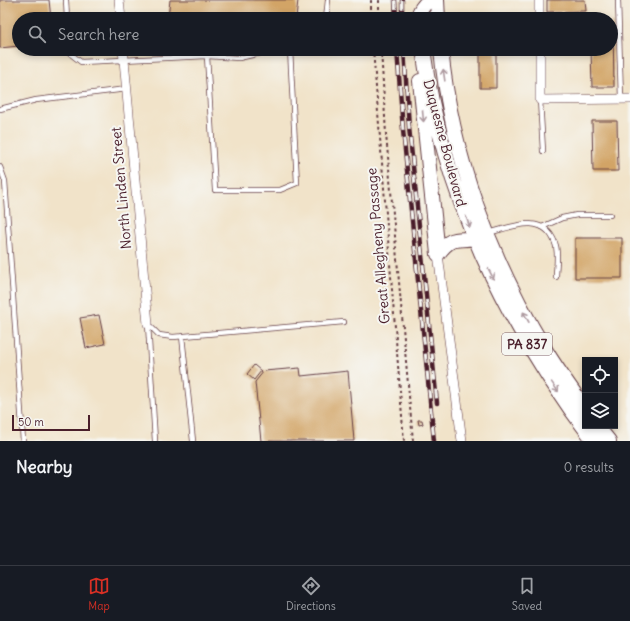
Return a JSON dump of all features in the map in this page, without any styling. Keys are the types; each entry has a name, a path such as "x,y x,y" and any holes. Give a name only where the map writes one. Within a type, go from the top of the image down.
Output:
{"main road":[{"path":"418,12 419,0"},
{"path":"421,12 426,2 431,0"},
{"path":"437,0 438,12"},
{"path":"419,56 420,86 438,254"},
{"name":"Duquesne Boulevard","path":"424,56 431,96 448,165 474,239 517,326 538,363 594,441"},
{"name":"Duquesne Boulevard","path":"442,56 444,76 465,171 487,233 515,296 561,374 582,405"},
{"path":"438,254 446,243 452,240 474,239 487,233"},
{"path":"599,429 609,441"}],"street":[{"path":"119,0 120,12"},
{"path":"539,0 539,12"},
{"name":"North Linden Street","path":"124,56 148,324"},
{"path":"540,56 540,100 626,99"},
{"path":"438,254 462,441"}],"lane":[{"path":"66,0 67,12"},
{"path":"327,12 328,0"},
{"path":"618,0 626,99"},
{"path":"73,56 81,62 207,56 239,58 248,56"},
{"path":"207,56 215,190 280,190 297,183 290,56"},
{"path":"0,109 36,100 127,89"},
{"path":"540,100 542,151"},
{"path":"0,167 5,181 23,441"},
{"path":"542,227 562,218 577,215 610,215"},
{"path":"487,233 526,223 542,227 555,242 556,278"},
{"path":"148,324 159,335 173,337 344,322"},
{"path":"148,324 155,441"},
{"path":"182,336 193,441"}],"path":[{"path":"371,0 371,12"},
{"path":"379,0 379,12"},
{"name":"Great Allegheny Passage","path":"374,56 404,441"},
{"path":"381,56 386,134 413,441"}],"building":[{"path":"0,0 49,0 50,12 12,12 12,47 0,48"},
{"path":"170,0 298,0 297,12 169,12"},
{"path":"547,0 585,0 586,11 547,12"},
{"path":"480,56 496,56 496,88 480,88"},
{"path":"591,56 614,56 614,87 592,87"},
{"path":"592,121 617,121 618,171 593,171"},
{"path":"575,238 622,238 622,278 575,278"},
{"path":"99,315 105,344 86,348 80,318"},
{"path":"254,365 261,371 254,380 247,374"},
{"path":"300,368 301,376 348,371 354,441 261,441 255,382 264,371"},
{"path":"418,420 422,420 423,424 419,425"}],"railway":[{"path":"395,0 396,12"},
{"path":"402,0 402,12"},
{"path":"398,56 403,130 434,441"},
{"path":"404,56 409,127 437,403"}]}
